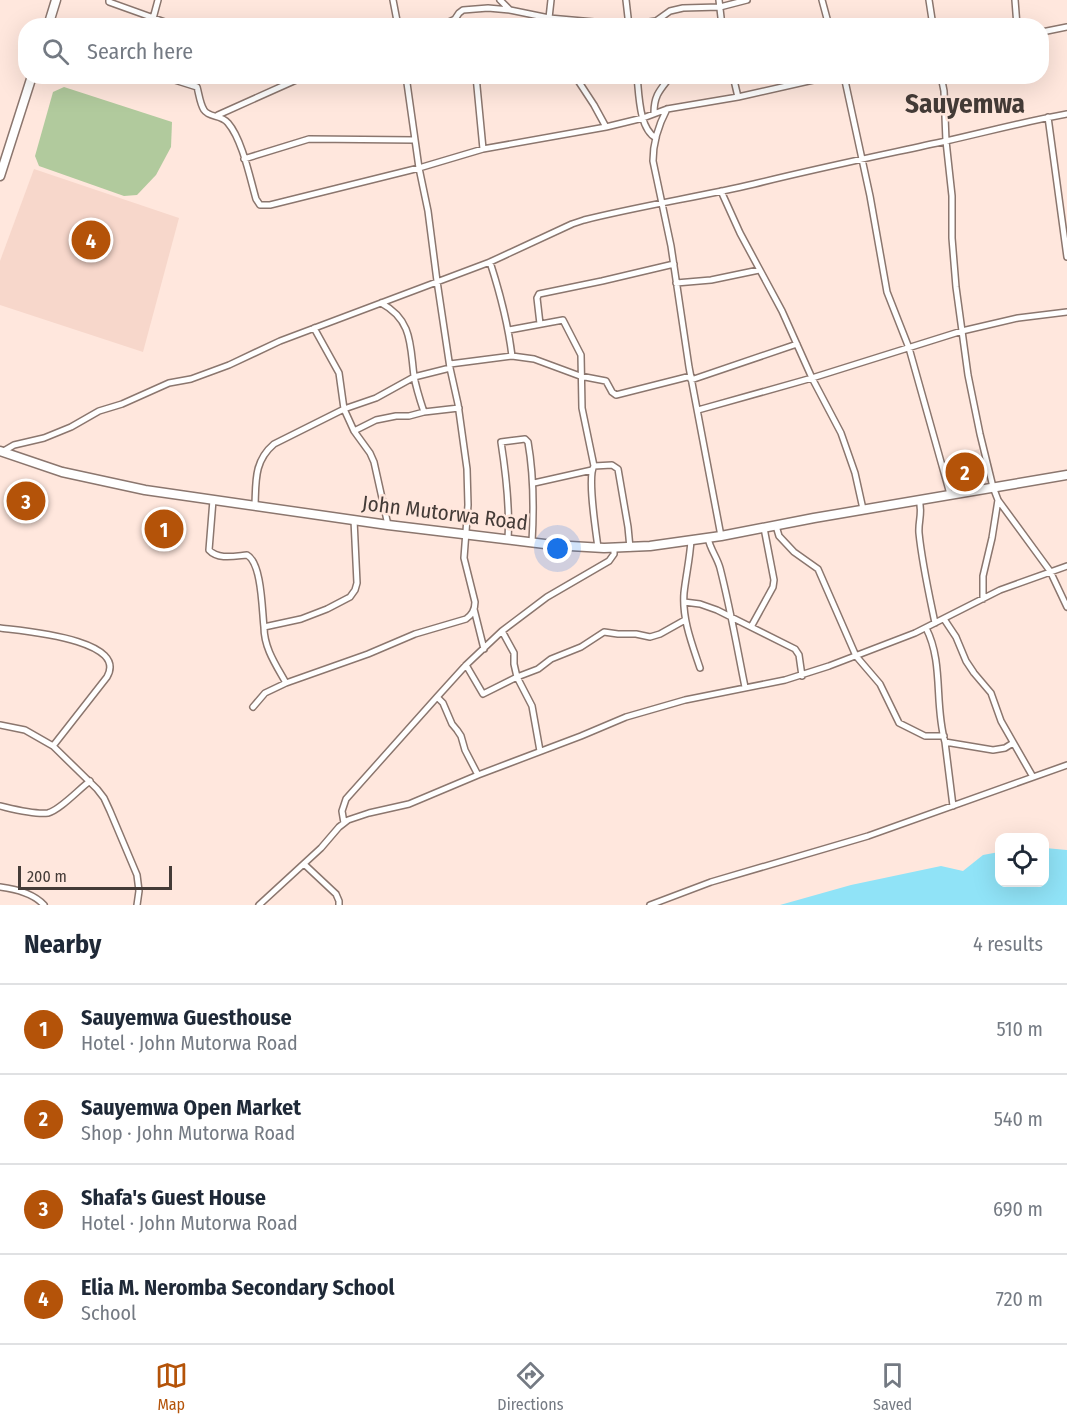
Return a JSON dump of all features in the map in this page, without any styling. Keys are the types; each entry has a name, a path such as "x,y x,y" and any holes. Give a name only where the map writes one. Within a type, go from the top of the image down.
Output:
{"street":[{"path":"50,18 56,0"},
{"path":"109,0 109,2 153,18 158,0"},
{"path":"393,0 396,18"},
{"path":"500,0 510,10"},
{"path":"457,18 463,10 489,8 549,18 550,0"},
{"path":"626,0 627,18"},
{"path":"719,0 721,18"},
{"path":"660,18 670,11 683,8 720,7 747,0"},
{"path":"822,0 827,18"},
{"path":"929,0 932,18"},
{"path":"1015,0 1016,18"},
{"path":"1049,30 1067,27"},
{"path":"0,176 29,84"},
{"path":"187,84 196,87 204,111 209,115 218,115 287,84"},
{"path":"253,707 265,693 286,683 368,654 415,634 466,619 470,616 476,602 464,558 468,506 467,469 459,408 436,281 428,211 406,84"},
{"path":"477,84 483,149"},
{"path":"580,84 606,127"},
{"path":"637,84 647,130 656,138"},
{"path":"654,113 657,93 664,84"},
{"path":"735,84 738,97"},
{"path":"218,115 227,121 234,131 256,199 260,204 270,205 419,168 483,149 606,127 643,118 667,109 796,84"},
{"path":"846,84 870,196 886,292 909,348 950,495"},
{"path":"943,84 956,287 976,414 993,487 998,500 1050,571 1067,607"},
{"path":"667,109 659,125 653,148 653,161 674,264 691,378 721,536"},
{"path":"1,451 14,445 44,438 71,427 99,411 122,404 169,383 191,379 229,365 280,341 490,262 572,224 662,202 722,191 1067,114"},
{"path":"1048,117 1064,207 1067,257"},
{"path":"244,159 309,139 415,141"},
{"path":"722,191 740,233 782,311 812,378 841,433 855,473 863,509"},
{"path":"490,262 501,295 512,356"},
{"path":"540,324 538,294 602,282 674,264"},
{"path":"676,283 720,279 759,270"},
{"path":"381,303 391,310 406,327 413,353 414,377 424,412"},
{"path":"698,410 812,378 962,331 1018,318 1067,312"},
{"path":"509,330 561,319 565,321 581,355 582,408 593,468 592,488 598,548"},
{"path":"314,328 339,373 344,409 354,431 374,462 388,525"},
{"path":"255,505 256,477 260,460 274,444 344,409 376,398 414,377 450,366 512,356 534,360 580,376 606,381 616,395 691,378 796,344"},
{"path":"354,431 376,420 459,408"},
{"path":"508,539 506,472 501,442 522,438 527,440 534,483 532,542"},
{"name":"John Mutorwa Road","path":"1,451 62,472 145,490 388,525 598,548 630,548 721,536 863,509 1067,475"},
{"path":"534,483 593,468 612,465 618,469 630,548"},
{"path":"213,500 209,550 220,556 247,555 253,559 257,572 264,636 273,660 286,683"},
{"path":"919,500 921,515 918,530 935,623"},
{"path":"982,598 983,576 998,500"},
{"path":"264,627 301,619 350,597 357,583 354,520"},
{"path":"776,526 779,536 794,552 818,569 856,656 880,684 897,720 902,725 925,736 993,750 1005,748 1013,743"},
{"path":"751,627 770,593 774,580 764,528"},
{"path":"708,538 710,547 718,559 745,687"},
{"path":"691,540 684,602 685,620 700,668"},
{"path":"344,823 342,811 346,799 466,665 502,631 546,597 604,565 612,557 614,548"},
{"path":"259,905 321,848 344,823 369,813 409,804 626,717 685,700 802,676 889,644 1000,590 1067,566"},
{"path":"684,602 707,606 795,649 799,655 802,676"},
{"path":"474,609 484,649"},
{"path":"944,619 956,637 966,661 991,693 1001,721 1033,777"},
{"path":"466,665 483,694 581,647 604,632 650,637 685,620"},
{"path":"0,628 80,642 99,651 110,662 111,668 107,678 53,746"},
{"path":"926,628 935,650 938,669 938,696 953,806"},
{"path":"502,631 514,653 517,677 532,706 540,751"},
{"path":"437,697 443,703 452,724 461,736 465,750 478,775"},
{"path":"0,725 25,730 53,746 90,781 104,798 138,874 137,905"},
{"path":"650,905 711,882 868,836 1067,765"},
{"path":"0,806 47,813 58,808 90,781"},
{"path":"304,864 336,894 339,905"},
{"path":"0,887 27,893 36,897 44,905"}],"shaded area":[{"path":"34,169 179,218 143,352 0,305 0,261"},
{"path":"979,449 985,483 951,487 945,461"}],"green space":[{"path":"64,87 172,122 171,147 156,175 137,195 124,196 39,166 35,156 53,92"}],"water":[{"path":"1049,848 1067,850 1067,905 780,905 851,885 941,866 963,871 983,855 995,853 995,887 1049,887"}],"place":[{"name":"Elia M. Neromba Secondary School","path":"91,240"},
{"name":"Sauyemwa Open Market","path":"965,472"},
{"name":"Shafa's Guest House","path":"26,501"},
{"name":"Sauyemwa Guesthouse","path":"164,529"}],"district":[{"name":"Sauyemwa","path":"965,104"}]}
